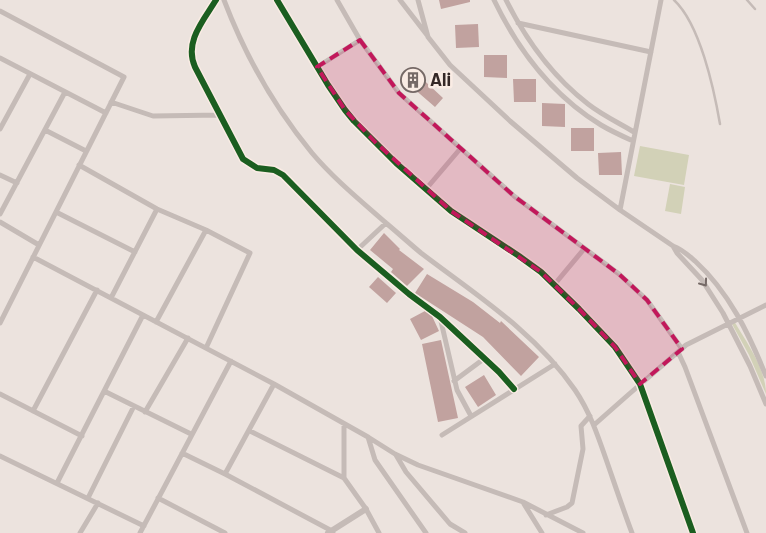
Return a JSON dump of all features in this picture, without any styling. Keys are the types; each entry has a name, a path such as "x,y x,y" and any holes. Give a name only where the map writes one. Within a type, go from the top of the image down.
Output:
{"street":[{"path":"216,0 193,37 191,54 195,67 243,159 257,168 274,170 283,175 357,250 408,294 440,317 485,358 514,389"},
{"path":"224,0 244,49 276,103 313,154 353,195 418,251 501,312 527,335 555,364 574,388 594,425 632,533"},
{"path":"277,0 344,110 382,149 451,212 519,256 554,285 615,347 640,384 693,533"},
{"path":"337,0 360,40 400,93 514,196 619,274 647,300 680,350 748,533"},
{"path":"400,0 450,65 510,121 577,178 673,246 681,248 710,275 740,318 764,363 766,376"},
{"path":"418,0 428,38"},
{"path":"494,0 522,50 549,83 578,108 602,125 633,141"},
{"path":"506,0 518,23 542,58 563,82 590,105 634,132"},
{"path":"620,210 661,0"},
{"path":"0,11 124,77 0,323"},
{"path":"518,23 651,52"},
{"path":"317,67 360,40"},
{"path":"0,58 106,113"},
{"path":"0,130 30,74"},
{"path":"0,214 65,92"},
{"path":"111,102 153,116 220,115"},
{"path":"45,130 86,151"},
{"path":"426,188 460,149"},
{"path":"79,165 157,209 206,230 250,253 206,348"},
{"path":"0,175 16,183"},
{"path":"112,298 157,209"},
{"path":"56,212 135,252"},
{"path":"0,222 40,245"},
{"path":"357,250 386,222"},
{"path":"156,322 206,230"},
{"path":"673,246 677,254 702,280 714,298 750,366 766,404"},
{"path":"554,285 584,249"},
{"path":"33,257 274,384 418,466 523,502 583,533"},
{"path":"33,411 97,290"},
{"path":"594,425 680,350 728,323 766,305"},
{"path":"57,483 143,315"},
{"path":"440,317 454,381 471,416"},
{"path":"146,412 188,338"},
{"path":"454,381 485,358"},
{"path":"140,533 231,361"},
{"path":"442,435 555,364"},
{"path":"226,474 274,384"},
{"path":"104,392 192,434"},
{"path":"0,394 82,436"},
{"path":"88,498 134,406"},
{"path":"546,515 567,507 572,503 583,449 581,426 590,416"},
{"path":"344,424 344,478"},
{"path":"250,431 344,478 366,509 379,533"},
{"path":"368,437 375,460 426,533"},
{"path":"182,453 226,474 331,532 366,509"},
{"path":"396,454 406,472 450,524 465,533"},
{"path":"0,456 144,526"},
{"path":"158,498 225,533"},
{"path":"523,502 542,533"},
{"path":"80,533 98,503"}],"lane":[{"path":"675,0 686,13 696,35 714,89 720,124"},
{"path":"747,0 755,9"}],"highlighted area":[{"path":"360,40 399,93 514,196 619,274 647,300 682,349 640,384 615,347 541,272 451,211 375,142 345,110 317,67"}],"green space":[{"path":"640,146 689,155 684,185 634,176"},
{"path":"670,184 685,187 681,214 665,211"},
{"path":"734,321 750,347 763,375 766,394 749,355 732,324"}],"building":[{"path":"439,0 470,0 470,2 441,9"},
{"path":"478,24 479,47 456,48 455,25"},
{"path":"484,55 507,55 507,78 484,77"},
{"path":"414,71 443,98 435,107 405,81"},
{"path":"513,79 536,79 536,102 514,102"},
{"path":"542,103 565,104 565,127 542,126"},
{"path":"571,128 594,128 594,151 571,151"},
{"path":"621,152 622,175 599,175 598,153"},
{"path":"384,233 399,250 424,269 407,286 391,272 393,269 370,250"},
{"path":"427,274 473,302 500,323 501,321 539,357 521,376 483,337 415,293"},
{"path":"378,277 396,293 387,303 369,287"},
{"path":"425,311 432,316 439,331 421,340 410,319"},
{"path":"441,340 458,418 438,422 422,344"},
{"path":"484,375 496,395 478,407 465,387"}],"cycle path":[{"path":"216,0 196,32 193,40 192,58 243,159 257,168 274,170 283,175 357,250 409,294 440,317 499,372 514,389"},
{"path":"277,0 328,85 354,121 396,163 451,211 541,272 615,347 640,384 693,533"}],"place":[{"name":"Ali","path":"413,80"}]}
